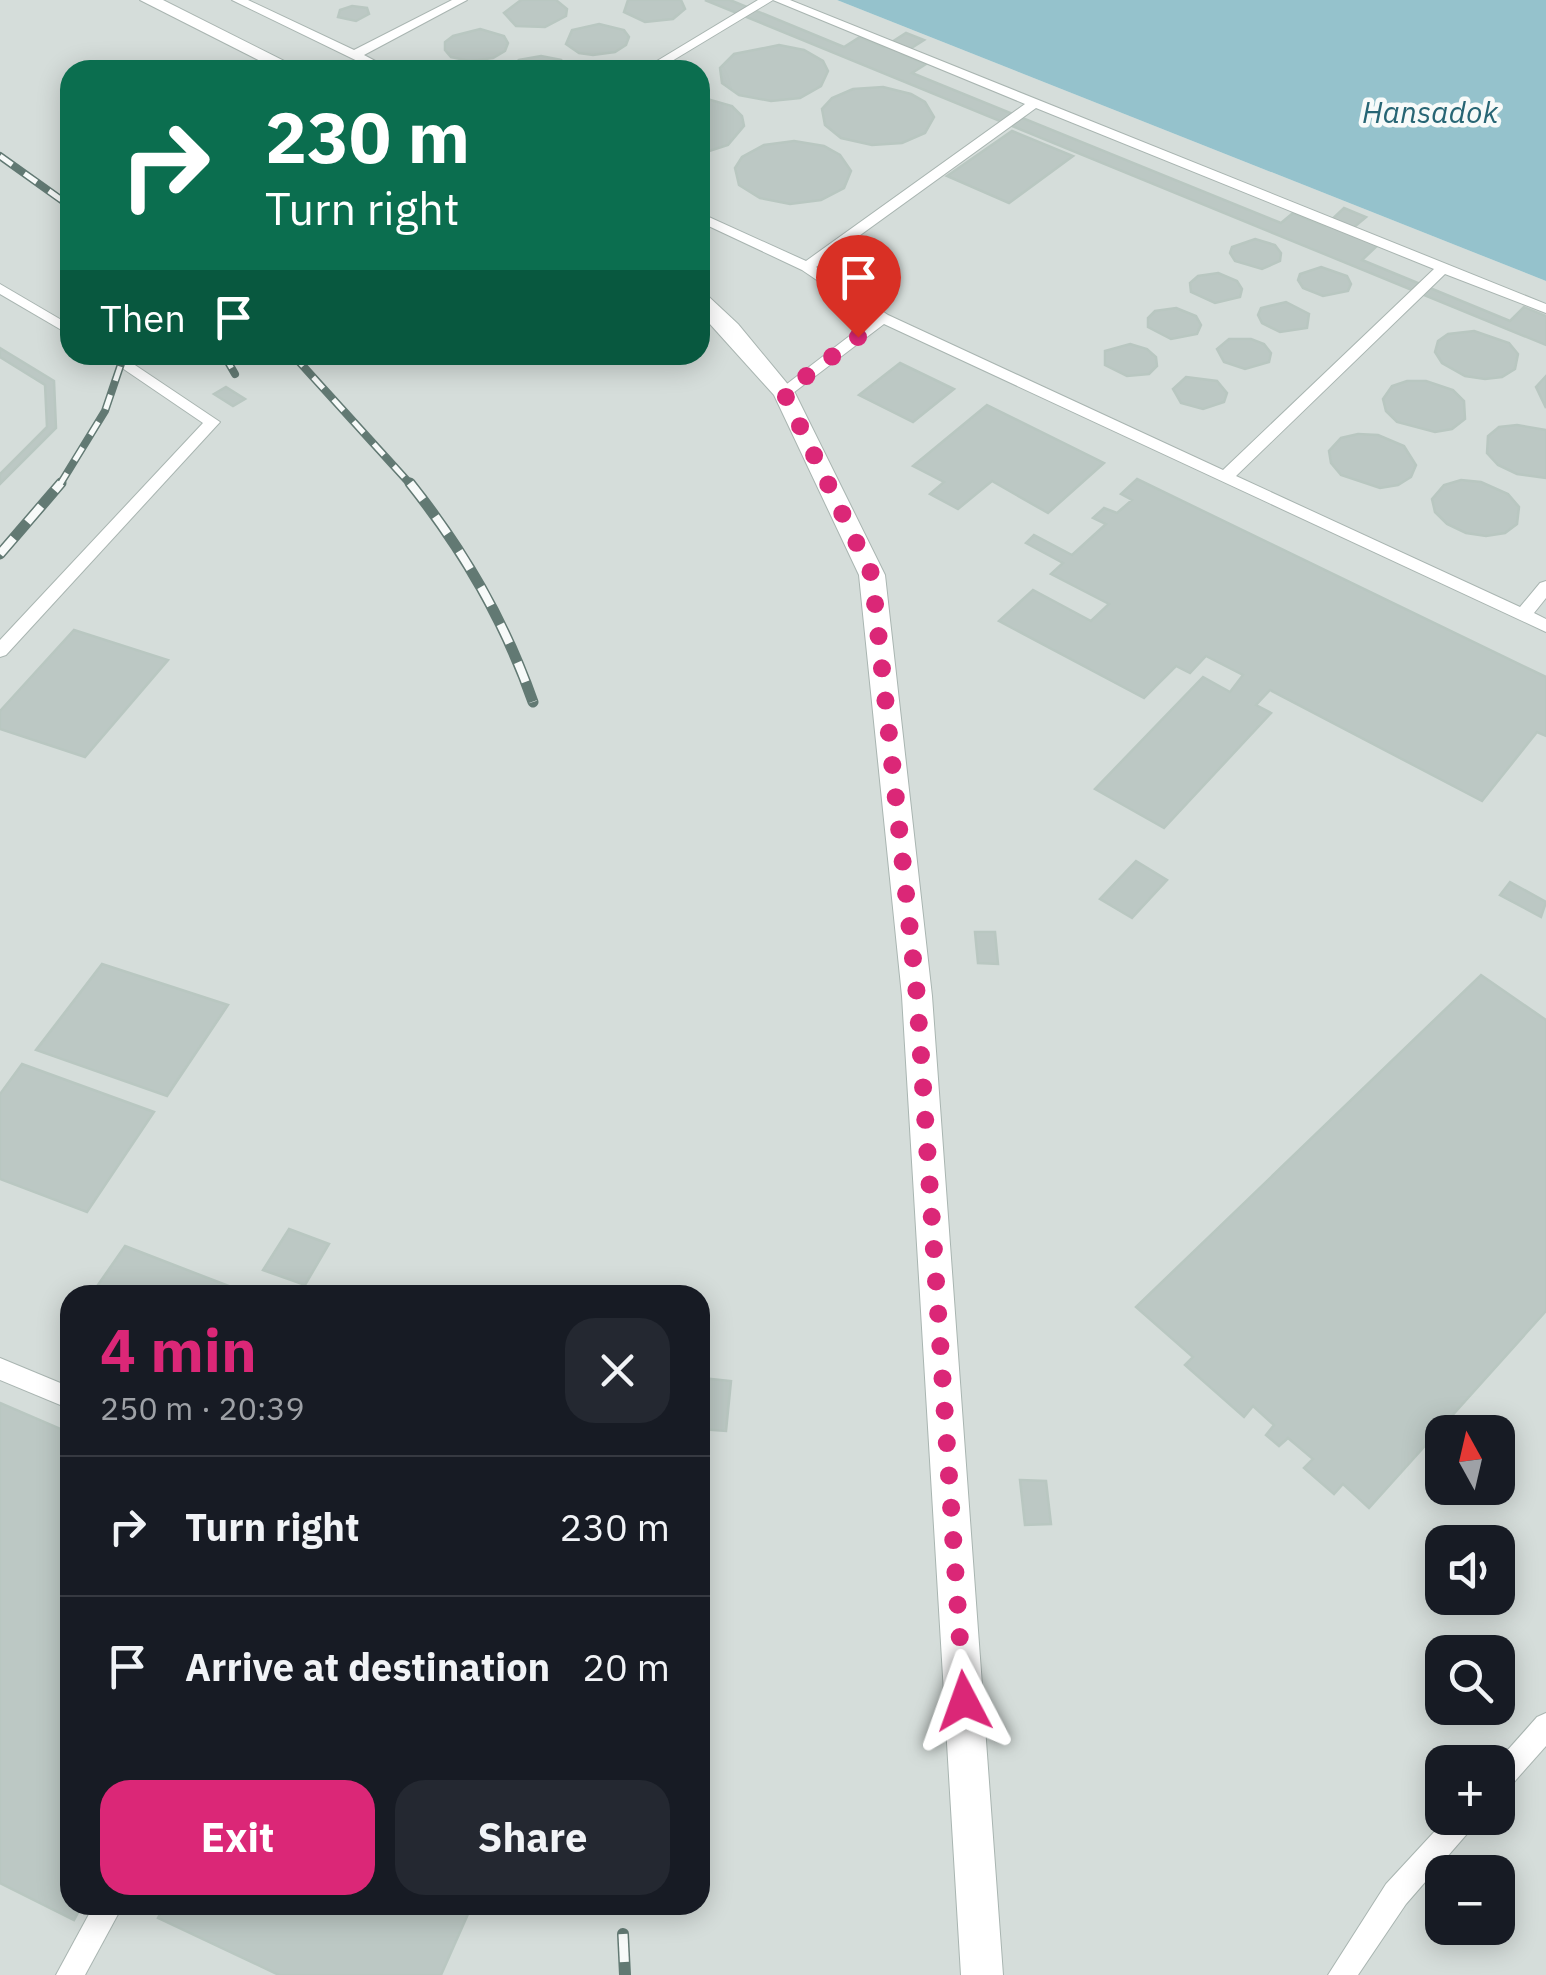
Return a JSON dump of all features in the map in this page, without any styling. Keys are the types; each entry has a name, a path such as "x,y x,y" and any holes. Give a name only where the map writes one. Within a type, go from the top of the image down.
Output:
{"street":[{"path":"149,0 272,60"},
{"path":"710,311 784,393 872,575 917,996 982,1975"}],"lane":[{"path":"238,0 365,60"},
{"path":"354,55 461,0"},
{"path":"665,60 767,0"},
{"path":"779,0 1546,310"},
{"path":"807,266 1035,103"},
{"path":"710,222 807,266 883,318 1546,626"},
{"path":"1225,477 1443,268"},
{"path":"0,288 60,325"},
{"path":"784,393 883,318"},
{"path":"0,652 212,422 125,365"},
{"path":"1523,615 1546,587"},
{"path":"0,1369 60,1394"},
{"path":"1515,1761 1546,1726"},
{"path":"1342,1975 1396,1894 1449,1835"},
{"path":"70,1975 103,1915"}],"shaded area":[{"path":"0,0 837,0 1546,281 1546,1975 0,1975"}],"water":[{"name":"Hansadok","path":"837,0 1546,0 1546,281"}],"building":[{"path":"521,0 556,0 567,9 566,16 545,27 516,26 504,13"},
{"path":"628,0 681,0 685,9 673,19 645,22 624,12"},
{"path":"705,0 730,0 844,47 860,37 884,47 906,33 924,40 902,54 926,64 912,73 1281,223 1293,213 1325,226 1344,208 1366,217 1347,233 1378,245 1362,260 1510,321 1524,307 1546,316 1546,345"},
{"path":"352,6 367,8 369,14 356,21 338,17 340,10"},
{"path":"599,24 624,30 629,37 626,45 615,52 593,55 579,53 566,44 572,30"},
{"path":"480,29 504,36 508,43 505,51 493,58 465,60 451,57 445,50 445,42"},
{"path":"779,45 804,50 823,61 828,71 821,86 800,98 771,101 739,95 722,83 720,68 734,54"},
{"path":"541,56 561,60 519,60"},
{"path":"883,87 925,102 934,117 925,133 902,143 872,145 841,138 825,125 822,109 832,98 853,89"},
{"path":"710,100 732,106 742,116 744,126 728,145 710,151"},
{"path":"1012,131 1073,156 1009,203 947,176"},
{"path":"794,141 824,146 840,155 851,171 844,188 821,200 790,204 760,198 739,185 735,168 742,157 764,145"},
{"path":"1255,239 1275,245 1281,253 1280,261 1262,269 1235,261 1230,253 1232,247"},
{"path":"1321,267 1347,276 1351,284 1348,291 1323,296 1303,288 1298,280 1300,274"},
{"path":"1218,273 1237,281 1242,289 1240,297 1215,303 1191,292 1190,283 1198,276"},
{"path":"1286,302 1309,314 1307,328 1280,332 1262,323 1258,315 1261,308"},
{"path":"1176,308 1196,316 1201,325 1197,334 1171,339 1148,327 1148,318 1155,311"},
{"path":"1474,331 1509,343 1518,354 1515,369 1502,377 1485,379 1465,376 1442,363 1435,352 1438,341 1448,334"},
{"path":"1229,339 1251,339 1264,344 1271,353 1269,362 1245,369 1224,362 1217,349"},
{"path":"1130,344 1147,349 1156,357 1157,366 1149,374 1127,376 1105,365 1105,351"},
{"path":"0,348 54,381 56,428 0,484 0,474 47,427 45,385 0,357"},
{"path":"900,363 954,389 913,422 859,395"},
{"path":"1546,376 1546,408 1536,387"},
{"path":"1186,377 1217,381 1227,393 1224,402 1203,409 1181,403 1173,389"},
{"path":"1426,381 1453,390 1464,401 1465,419 1452,429 1435,432 1397,422 1386,411 1383,399 1392,386"},
{"path":"226,387 245,399 233,406 214,394"},
{"path":"987,405 1104,463 1048,513 992,481 958,509 930,494 944,482 913,466"},
{"path":"1517,425 1546,430 1546,478 1517,474 1498,465 1487,453 1488,436 1499,427"},
{"path":"1378,435 1404,446 1416,465 1411,477 1398,485 1380,488 1341,475 1331,463 1329,451 1341,438"},
{"path":"1137,479 1546,677 1546,736 1537,732 1482,801 1270,690 1256,705 1271,713 1164,828 1095,789 1203,677 1230,692 1243,675 1206,656 1190,673 1176,666 1144,698 999,621 1033,590 1091,621 1109,604 1051,574 1063,563 1026,543 1034,535 1072,555 1106,524 1093,518 1104,508 1117,513 1132,500 1121,494"},
{"path":"1461,480 1481,482 1508,494 1519,507 1517,524 1505,533 1486,536 1466,533 1447,524 1435,512 1432,499 1444,485"},
{"path":"74,630 168,660 85,757 0,729 0,711"},
{"path":"1136,861 1167,880 1132,918 1100,899"},
{"path":"1510,882 1546,902 1541,917 1500,895"},
{"path":"975,932 995,932 998,964 978,963"},
{"path":"102,964 228,1005 167,1096 36,1050"},
{"path":"1481,975 1546,1020 1546,1311 1453,1415 1425,1415 1425,1446 1369,1508 1343,1484 1334,1494 1304,1468 1313,1459 1288,1438 1279,1446 1266,1435 1274,1425 1253,1406 1244,1417 1185,1365 1193,1357 1136,1307"},
{"path":"22,1064 154,1112 87,1212 0,1179 0,1094"},
{"path":"289,1229 329,1244 305,1285 263,1270"},
{"path":"125,1246 226,1285 98,1285"},
{"path":"710,1379 731,1381 726,1431 710,1430"},
{"path":"0,1403 60,1429 60,1913 0,1883"},
{"path":"1020,1480 1046,1481 1051,1524 1025,1525"},
{"path":"468,1915 441,1975 279,1975 158,1918"}],"railway":[{"path":"0,156 60,199"},
{"path":"60,484 105,411 121,365"},
{"path":"230,365 235,374"},
{"path":"302,365 412,486"},
{"path":"410,483 481,587 533,702"},
{"path":"0,554 60,484"},
{"path":"623,1934 625,1975"}],"route":[{"path":"858,337 784,393 872,575 917,996 964,1701"}]}
